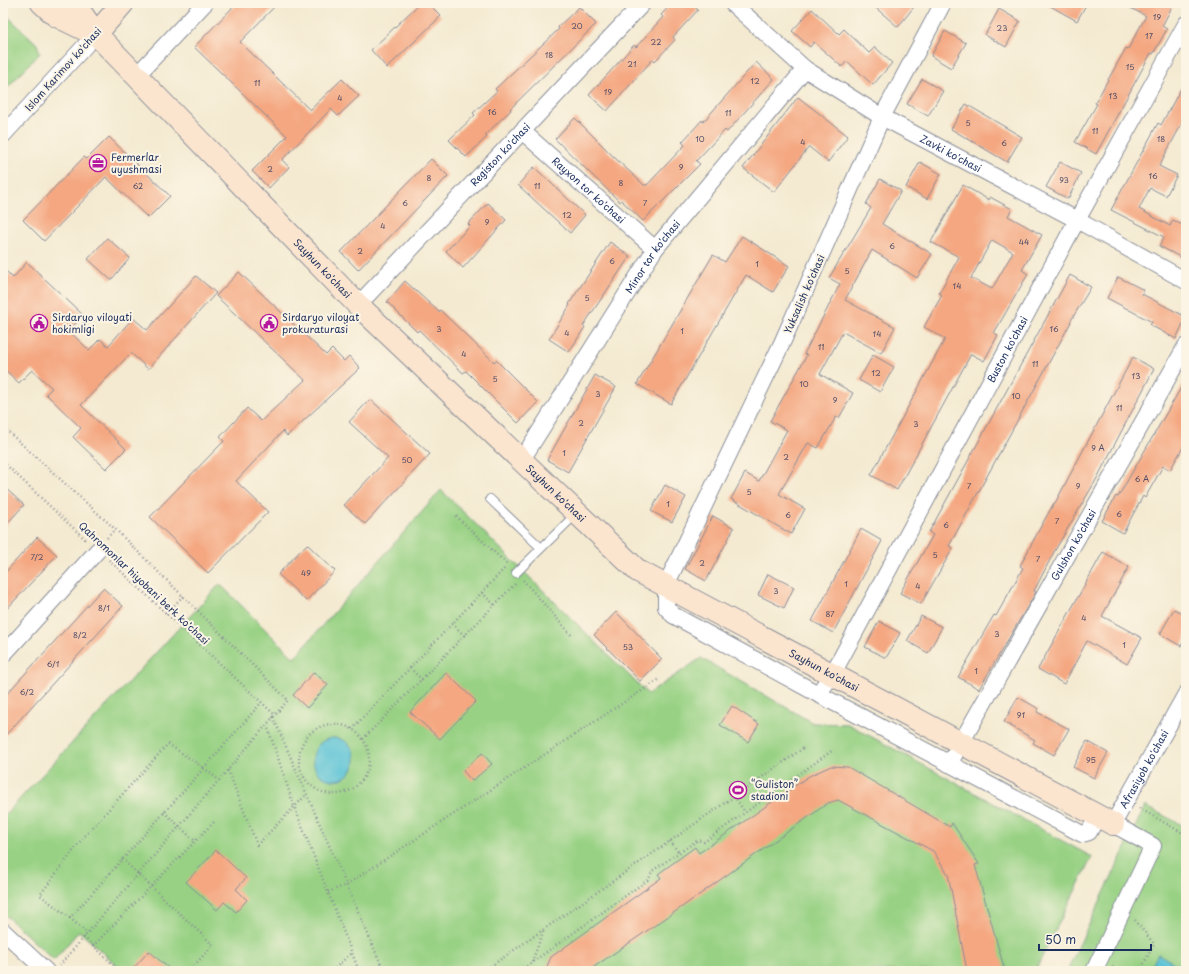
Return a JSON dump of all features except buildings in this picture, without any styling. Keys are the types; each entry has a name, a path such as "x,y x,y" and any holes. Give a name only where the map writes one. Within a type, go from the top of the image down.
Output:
{"street":[{"name":"Sayhun ko'chasi","path":"42,3 54,15 96,34"},
{"name":"Sayhun ko'chasi","path":"74,3 96,34 358,306 638,571 1105,819"},
{"name":"Islom Karimov ko'chasi","path":"3,135 123,3"},
{"path":"136,76 205,3"},
{"name":"Registon ko'chasi","path":"358,306 643,3"},
{"name":"Zavki ko'chasi","path":"732,3 805,69 882,117 1077,220 1186,281"},
{"name":"Yuksalish ko'chasi","path":"666,585 782,343 882,117 943,3"},
{"name":"Buston ko'chasi","path":"818,694 832,675 1077,220 1186,24"},
{"name":"Minor tor ko'chasi","path":"521,461 655,249 805,69"},
{"name":"Rayxon tor ko'chasi","path":"522,132 655,249"},
{"name":"Gulshon ko'chasi","path":"949,764 1186,346"},
{"path":"3,655 98,550"},
{"name":"Afrasiyob ko'chasi","path":"666,585 666,607 673,615 1082,834 1089,832 1126,800 1186,694"},
{"path":"1094,971 1153,846 1105,819"},
{"path":"3,931 53,968"}],"lane":[{"path":"490,499 541,548"},
{"path":"516,573 577,513"}],"path":[{"path":"3,427 115,529 288,700 84,937 53,968"},
{"name":"Qahromonlar hiyobani berk ko'chasi","path":"3,462 274,716"},
{"path":"352,729 508,565"},
{"path":"363,739 516,584"},
{"path":"482,593 495,605"},
{"path":"166,614 183,596"},
{"path":"452,624 465,636"},
{"path":"410,668 422,680"},
{"path":"328,892 346,885 658,680"},
{"path":"70,918 261,703"},
{"path":"274,716 302,784 384,971"},
{"path":"337,724 352,729 363,739 369,753 369,764 366,775 359,784 350,791 339,794 328,794 317,790 306,780 302,773 299,761 300,749 305,738 314,730 325,725 337,724"},
{"path":"267,725 294,806 359,971"},
{"path":"87,933 40,895 82,839 168,744 220,780"},
{"path":"484,971 805,747"},
{"path":"520,971 524,970 649,879 652,872 698,840 704,842 833,750"},
{"path":"228,770 257,845 307,794"},
{"path":"302,784 306,780"},
{"path":"734,796 745,812"},
{"path":"1126,800 1186,835"},
{"path":"164,812 195,841"},
{"path":"93,946 215,821"},
{"path":"670,841 679,853"},
{"path":"122,859 139,873 213,945 189,971"},
{"path":"1125,906 1154,944 1140,971"},
{"path":"532,963 545,929"},
{"path":"84,937 120,971"},
{"path":"332,971 351,953"}],"green space":[{"path":"3,12 37,44 40,53 3,92"},
{"path":"441,490 648,694 701,658 813,723 848,724 1092,857 1035,971 123,971 79,931 54,960 3,913 3,817 220,584 294,658"},
{"path":"1145,806 1186,827 1186,971 1067,971"}],"water":[{"path":"334,738 349,744 355,759 349,774 334,780 319,774 313,759 319,744"},
{"path":"1158,954 1186,970 1186,971 1149,971"}],"place":[{"name":"Fermerlar uyushmasi","path":"98,163"},
{"name":"Sirdaryo viloyati hokimligi","path":"39,323"},
{"name":"Sirdaryo viloyat prokuraturasi","path":"269,323"},
{"name":"“Guliston” stadioni","path":"738,790"}]}
